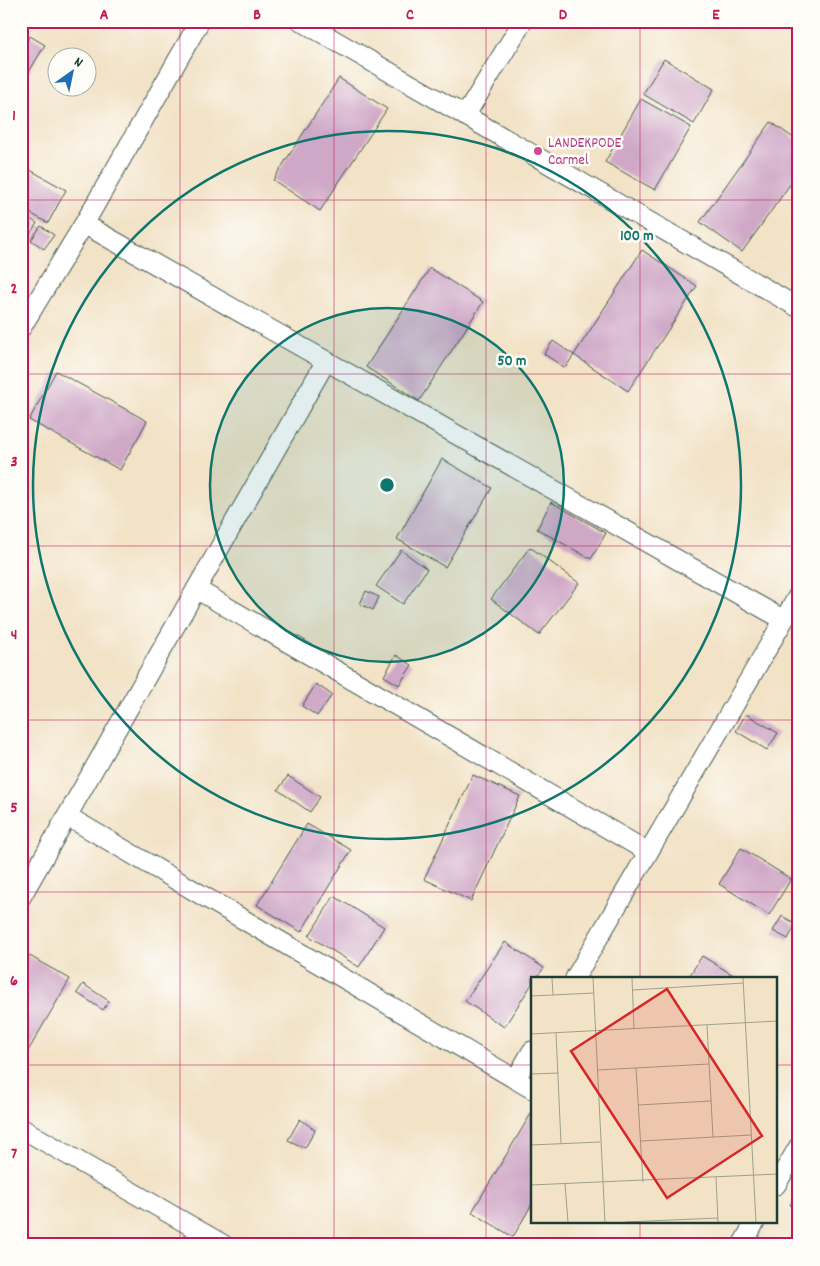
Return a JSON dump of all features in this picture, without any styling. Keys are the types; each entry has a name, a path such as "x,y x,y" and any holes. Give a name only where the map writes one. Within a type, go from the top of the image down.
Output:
{"street":[{"path":"21,328 84,224 200,21"},
{"path":"300,21 799,308"},
{"path":"465,116 523,21"},
{"path":"84,224 784,620"},
{"path":"21,897 326,361"},
{"path":"196,589 648,852"},
{"path":"575,977 799,594"},
{"path":"67,816 531,1088"},
{"path":"516,1079 531,1052"},
{"path":"21,1128 224,1245"},
{"path":"778,1182 799,1146"},
{"path":"742,1245 754,1224"}],"building":[{"path":"21,21 32,21 21,38"},
{"path":"30,36 45,45 21,85 21,51"},
{"path":"664,59 714,89 694,124 643,94"},
{"path":"339,78 387,109 320,211 273,180"},
{"path":"641,99 691,127 655,190 605,162"},
{"path":"771,122 799,142 799,172 742,252 700,222"},
{"path":"21,165 66,190 48,223 21,208"},
{"path":"21,214 37,223 25,242 21,239"},
{"path":"41,226 54,235 44,249 31,240"},
{"path":"642,250 697,286 628,391 574,355"},
{"path":"430,268 483,302 419,401 366,367"},
{"path":"553,341 574,355 565,368 544,354"},
{"path":"56,371 147,421 120,470 29,420"},
{"path":"442,459 492,488 445,567 397,539"},
{"path":"551,502 606,533 591,559 537,529"},
{"path":"530,547 579,583 539,635 491,599"},
{"path":"401,550 427,569 403,604 376,586"},
{"path":"366,591 379,597 373,610 360,604"},
{"path":"396,655 412,665 399,685 384,676"},
{"path":"316,684 332,695 317,716 302,706"},
{"path":"746,714 778,733 767,750 736,731"},
{"path":"473,775 520,796 471,901 424,879"},
{"path":"288,776 320,797 310,812 278,790"},
{"path":"307,824 351,850 301,932 257,905"},
{"path":"741,848 791,879 769,915 719,884"},
{"path":"334,896 384,927 359,967 309,936"},
{"path":"782,916 796,924 788,939 773,931"},
{"path":"505,942 544,968 537,977 531,977 531,986 504,1027 465,1001"},
{"path":"21,951 70,979 21,1063"},
{"path":"702,956 736,977 689,977"},
{"path":"83,984 109,1001 103,1010 77,993"},
{"path":"531,1114 531,1206 513,1237 472,1212"},
{"path":"300,1119 315,1130 305,1148 288,1140"},
{"path":"799,1192 799,1212 790,1205"}],"place":[{"name":"LANDEKPODE Carmel","path":"538,151"}]}
